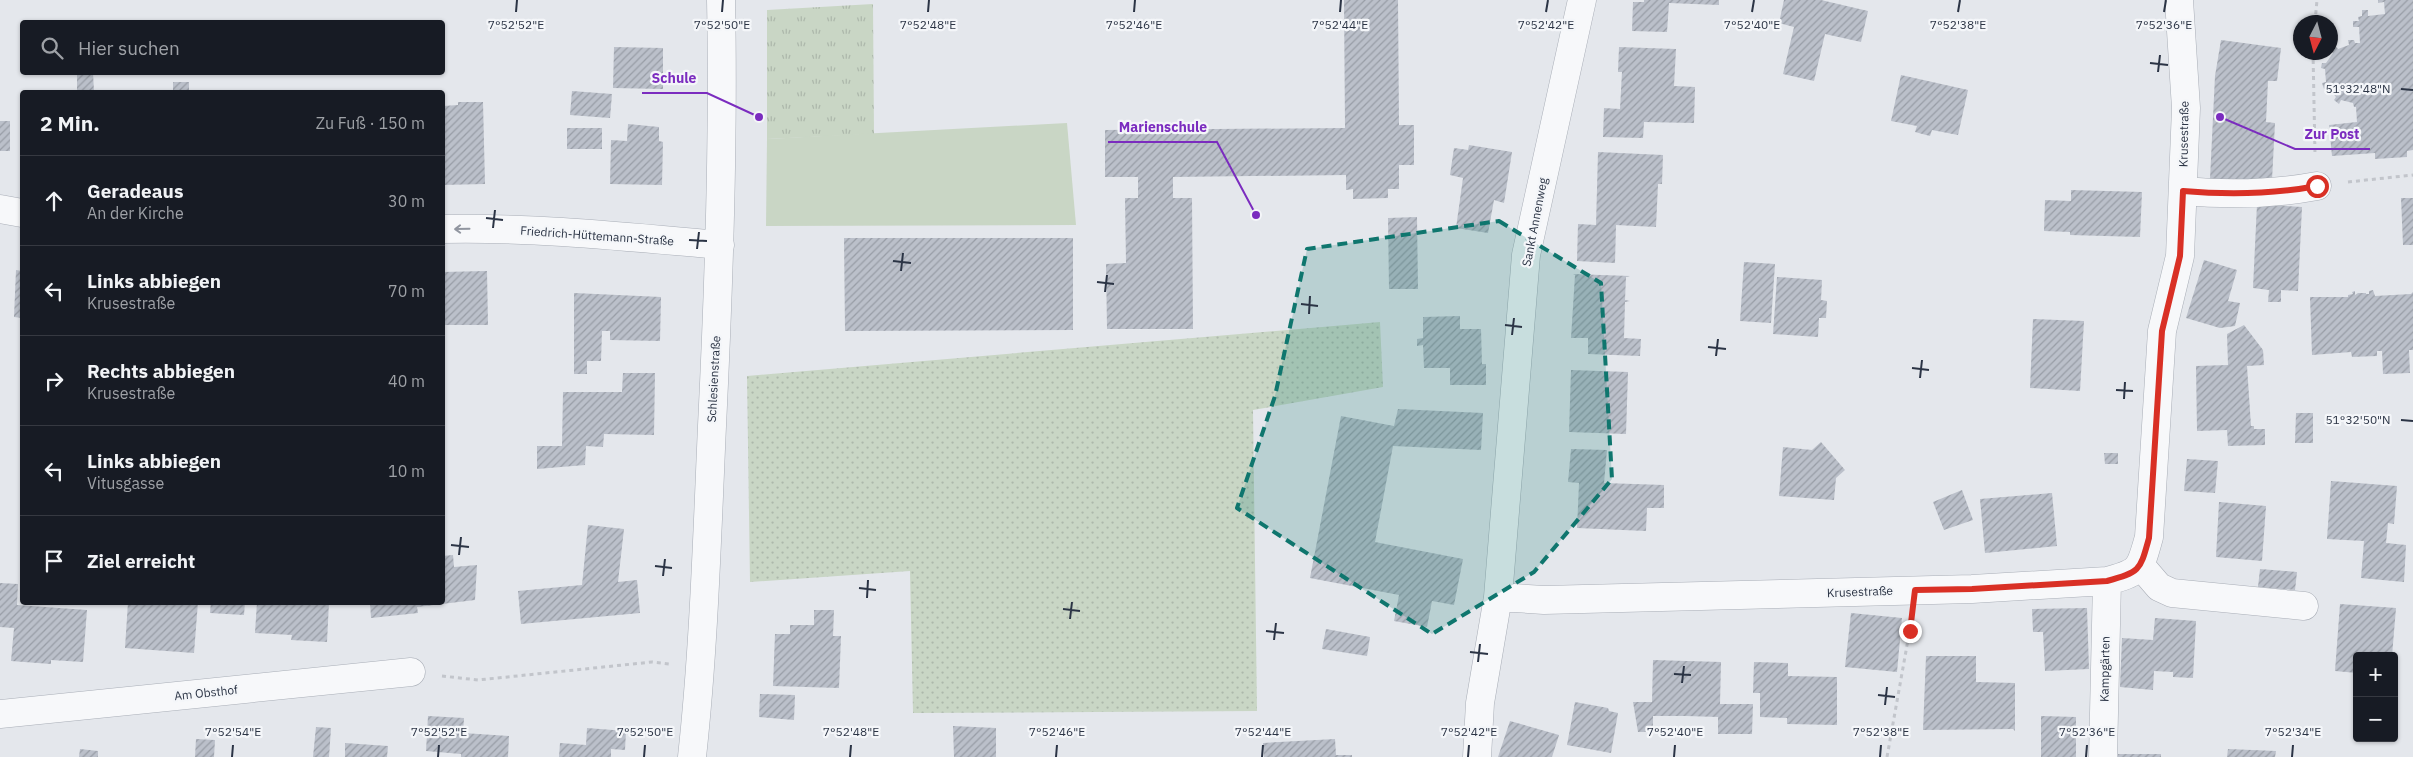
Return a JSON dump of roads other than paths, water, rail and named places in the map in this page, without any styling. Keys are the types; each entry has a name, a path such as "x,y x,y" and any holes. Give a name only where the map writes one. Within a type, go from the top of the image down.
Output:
{"street":[{"name":"Schlesienstraße","path":"692,757 702,666 720,245 724,115 722,0"},
{"name":"Sankt Annenweg","path":"1498,597 1526,255 1582,0"},
{"name":"Krusestraße","path":"1498,597 1544,600 1972,589 2107,581 2125,576 2141,566 2149,538 2162,331 2180,256 2186,108 2179,0"},
{"path":"2183,191 2207,193 2292,191 2317,186"},
{"path":"0,209 20,213"},
{"name":"Friedrich-Hüttemann-Straße","path":"445,229 480,228 720,245"},
{"path":"2141,566 2159,587 2172,593 2304,606"},
{"name":"Kampgärten","path":"2103,757 2107,581"},
{"path":"1477,757 1480,703 1498,597"},
{"name":"Am Obsthof","path":"0,714 411,672"}],"place":[{"name":"Schule","path":"759,117"},
{"name":"Zur Post","path":"2220,117"},
{"name":"Marienschule","path":"1256,215"}]}
